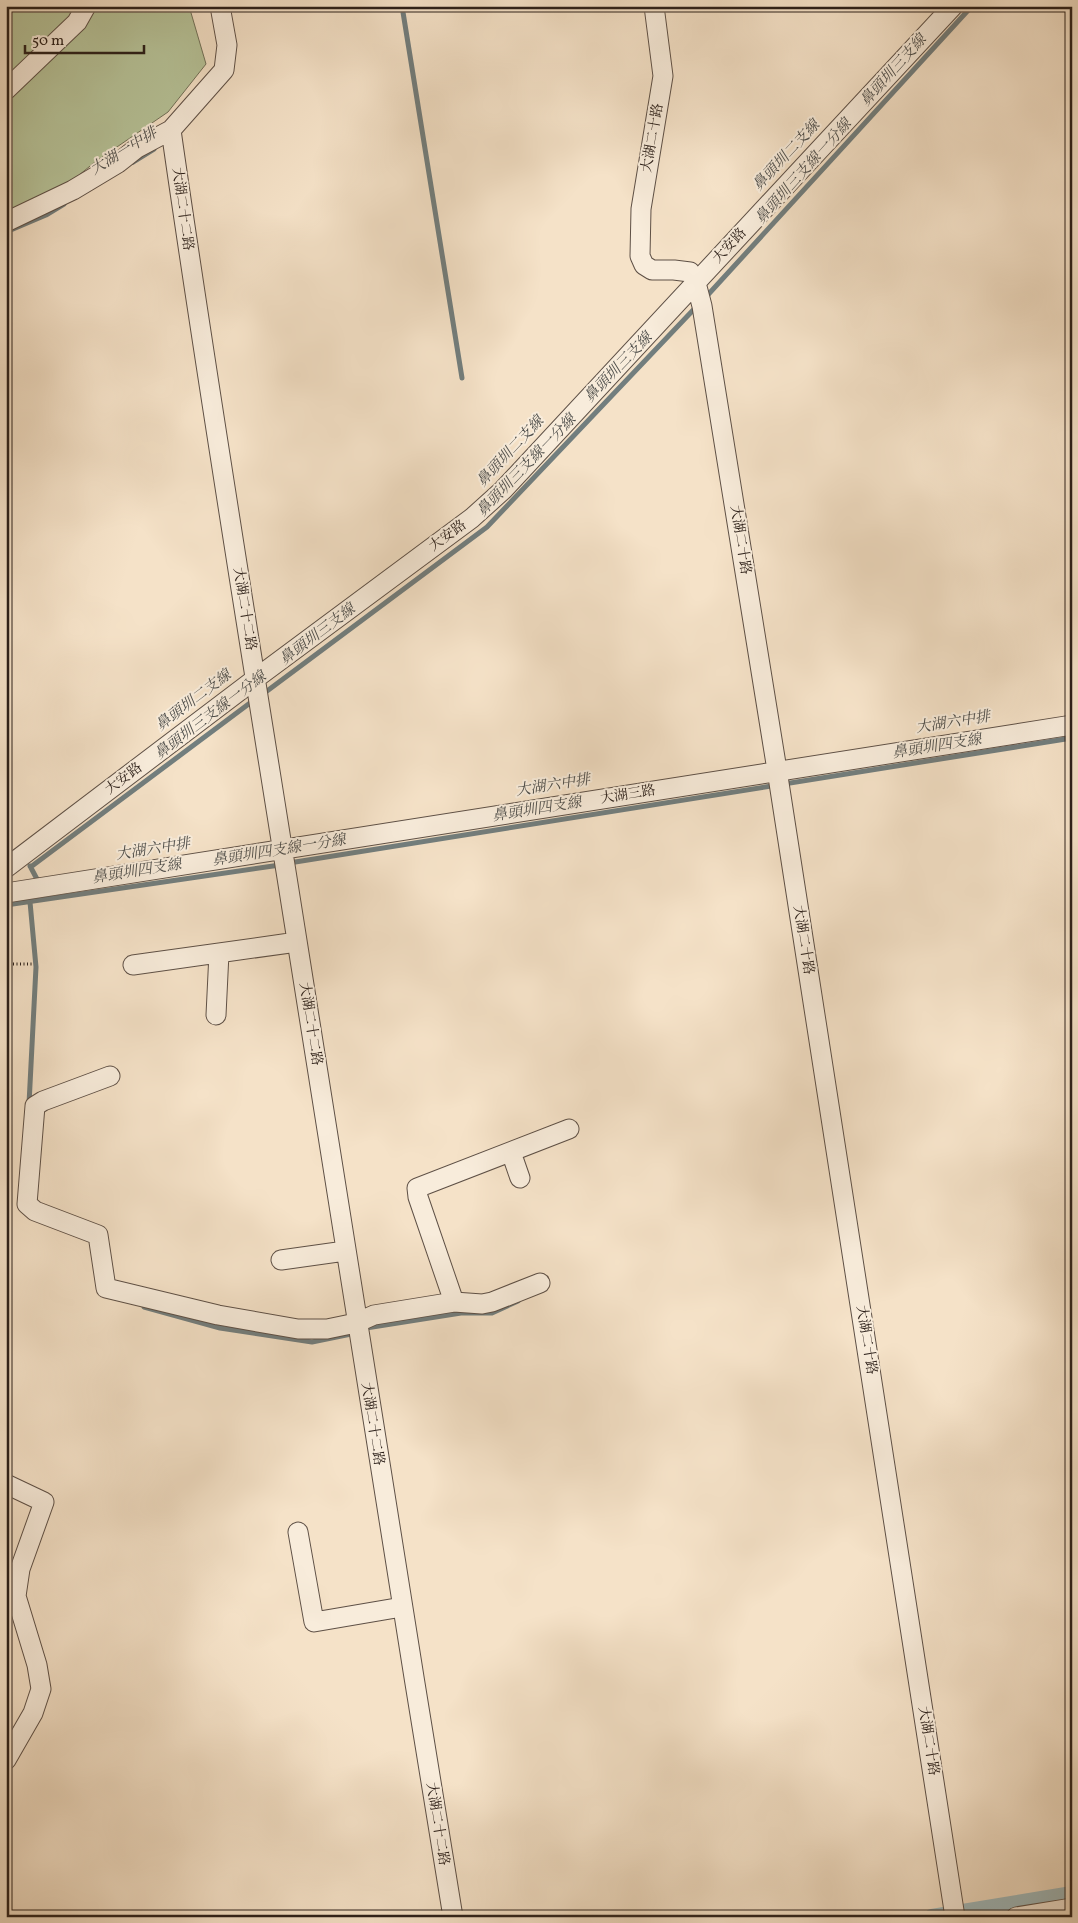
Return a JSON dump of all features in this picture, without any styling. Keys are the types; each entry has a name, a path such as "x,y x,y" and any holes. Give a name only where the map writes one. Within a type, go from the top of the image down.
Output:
{"street":[{"path":"6,90 77,22 86,6"},
{"path":"6,222 73,190 118,163 137,148 171,130 224,70 227,45 220,6"},
{"name":"大湖二十路","path":"654,6 663,76 641,209 640,256 644,265 652,270 690,272 696,283 702,306 777,770 955,1917"},
{"name":"大安路","path":"6,868 255,679 472,518 504,490 953,6"},
{"name":"大湖二十二路","path":"171,130 197,309 356,1323 453,1917"},
{"name":"大湖三路","path":"6,893 1072,724"},
{"path":"133,965 297,942"},
{"path":"216,1015 219,953"},
{"path":"110,1076 43,1100 35,1106 27,1204 35,1211 98,1235 106,1288 218,1315 298,1330 327,1329 356,1323 374,1316 454,1302 482,1304 492,1302 540,1282"},
{"path":"454,1302 418,1197 417,1188 569,1129"},
{"path":"510,1152 520,1178"},
{"path":"280,1260 345,1251"},
{"path":"6,1484 44,1502 12,1578 37,1665 41,1689 33,1713 6,1760"},
{"path":"298,1532 314,1622 402,1607"},
{"path":"1016,1917 1072,1908"}],"path":[{"path":"6,964 34,964"}],"green space":[{"path":"6,6 189,6 206,64 168,112 95,162 62,189 6,215"}],"waterway":[{"path":"402,6 462,378"},
{"name":"鼻頭圳三支線","path":"705,298 972,6"},
{"name":"大湖一中排","path":"133,162 154,149"},
{"name":"大湖一中排","path":"6,232 46,215 64,204"},
{"name":"鼻頭圳三支線","path":"263,694 487,527 697,306"},
{"name":"鼻頭圳三支線","path":"30,866 254,700"},
{"name":"鼻頭圳四支線","path":"289,863 1072,738"},
{"name":"鼻頭圳四支線一分線","path":"6,905 280,865"},
{"path":"30,866 38,881 42,880"},
{"path":"29,1104 36,967 30,902"},
{"path":"366,1328 461,1313 492,1313 518,1301"},
{"path":"144,1307 220,1328 312,1342 356,1333"},
{"path":"932,1917 1072,1894"}],"water label":[{"name":"鼻頭圳二支線","path":"787,156"},
{"name":"鼻頭圳三支線一分線","path":"804,172"},
{"name":"鼻頭圳二支線","path":"511,452"},
{"name":"鼻頭圳三支線一分線","path":"527,466"},
{"name":"鼻頭圳二支線","path":"194,701"},
{"name":"鼻頭圳三支線一分線","path":"211,716"},
{"name":"大湖六中排","path":"953,723"},
{"name":"大湖六中排","path":"553,786"},
{"name":"大湖六中排","path":"153,850"}]}
